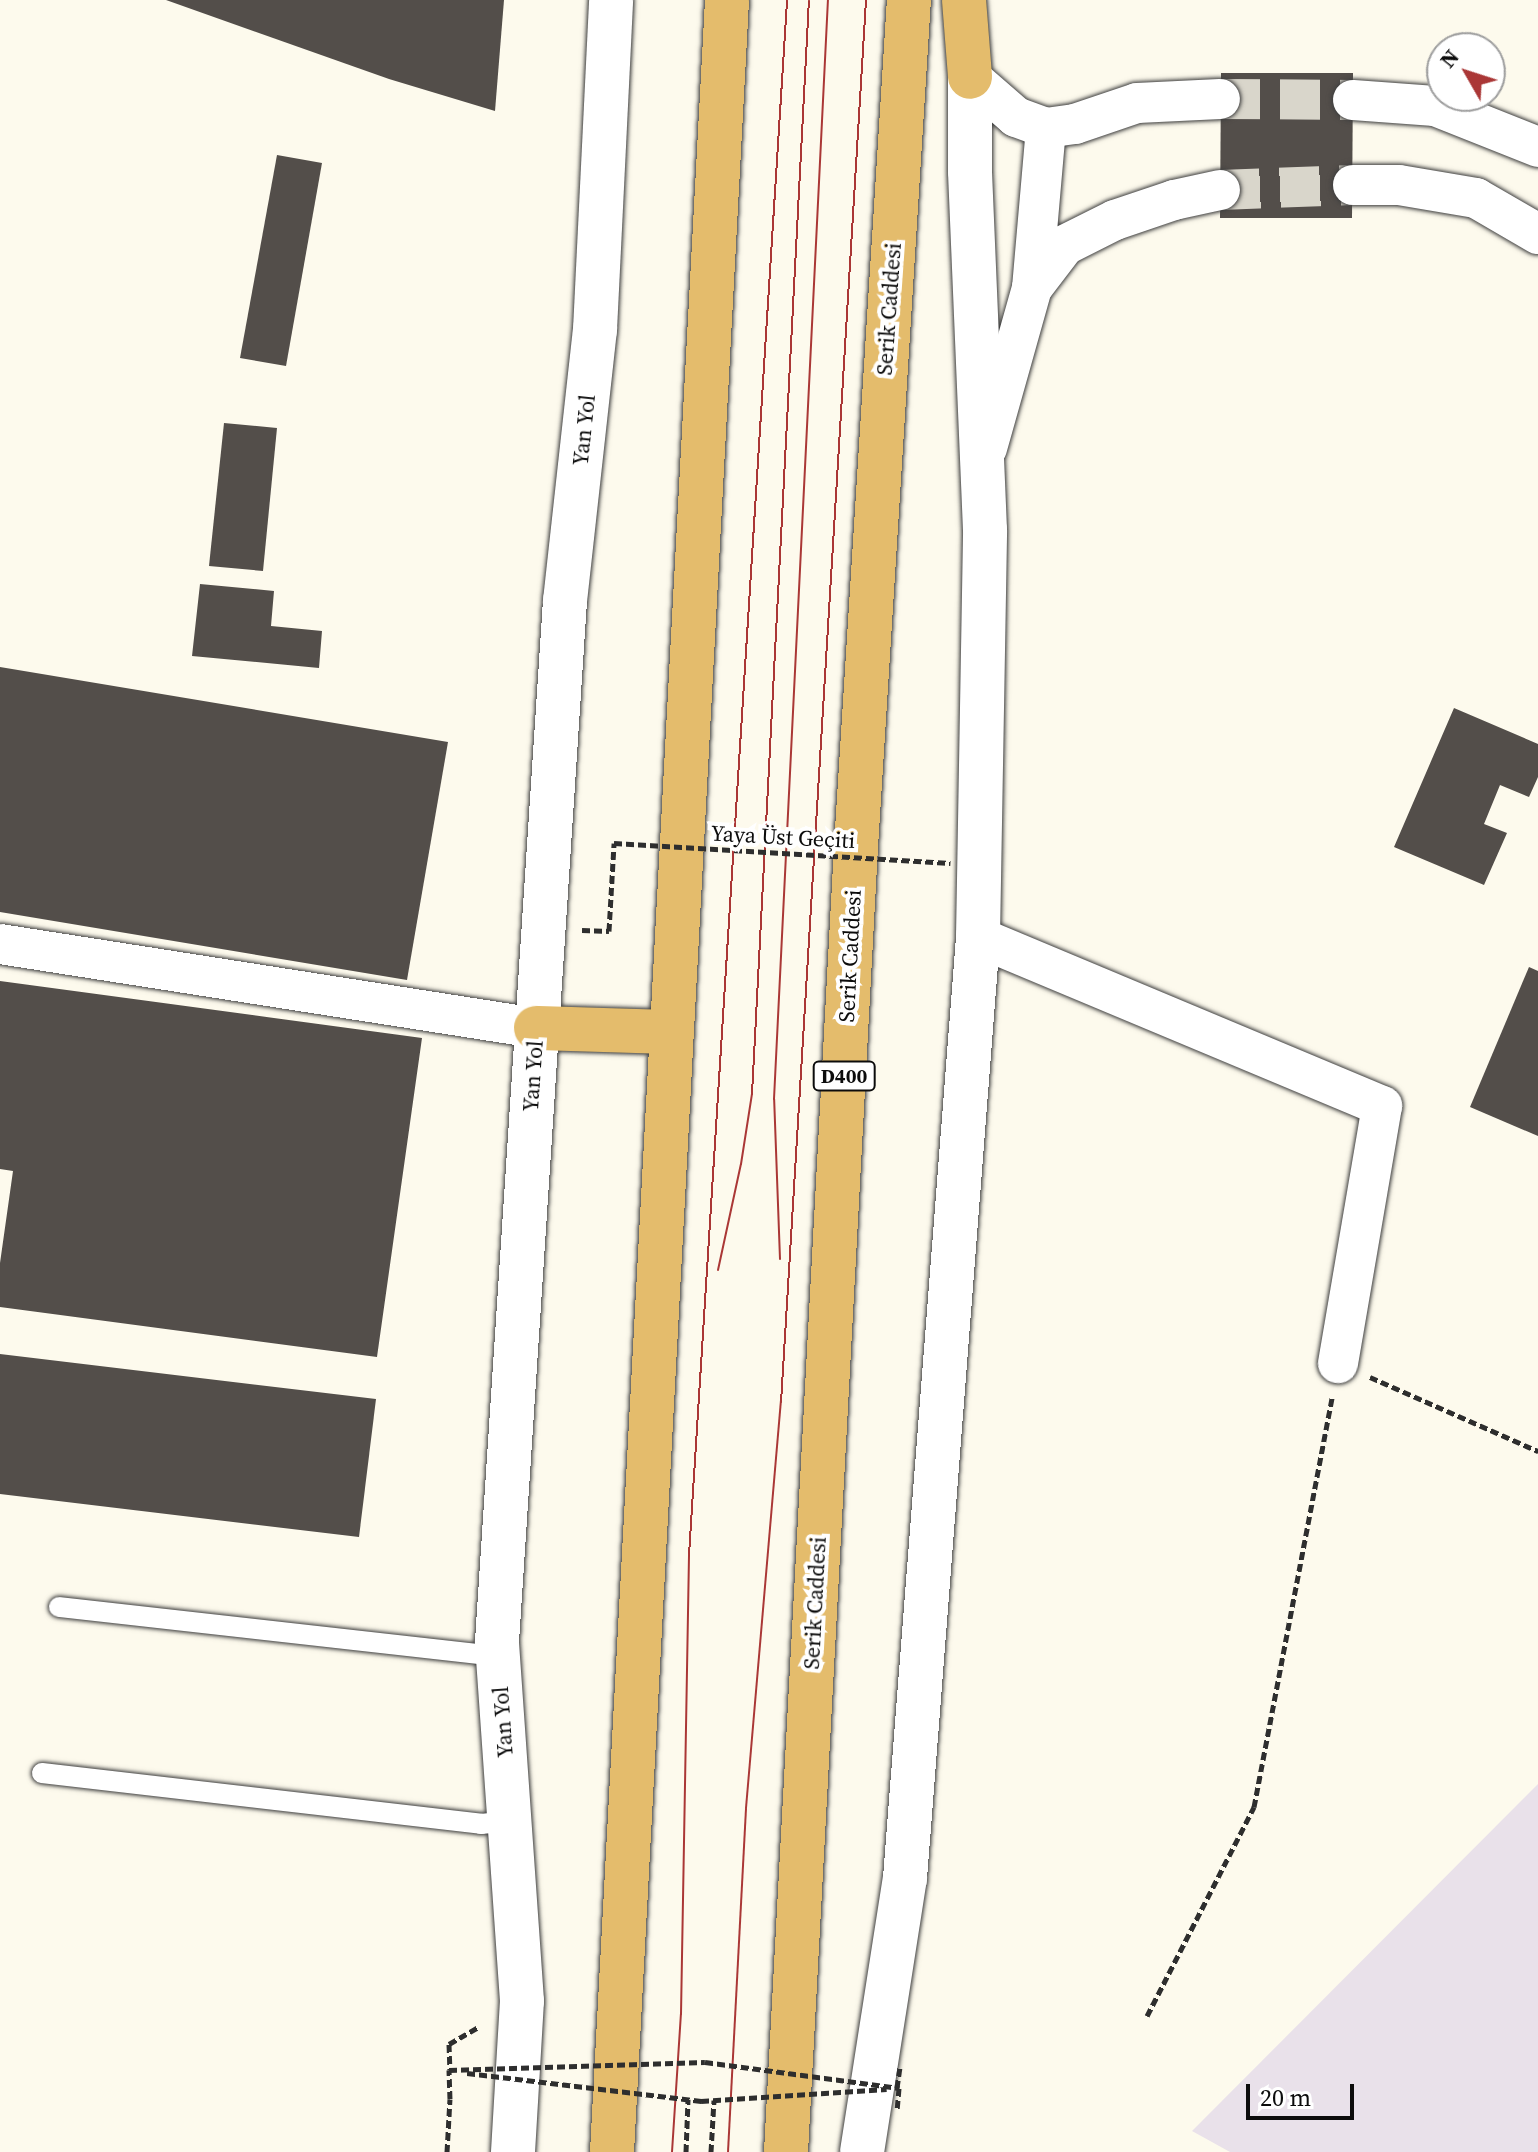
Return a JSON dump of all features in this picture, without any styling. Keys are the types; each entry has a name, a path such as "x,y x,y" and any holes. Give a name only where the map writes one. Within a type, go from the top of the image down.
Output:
{"highway":[{"path":"612,2152 727,0"},
{"name":"Serik Caddesi","path":"786,2152 856,846 909,0"},
{"path":"964,0 970,77"},
{"path":"536,1028 671,1032"}],"street":[{"name":"Yan Yol","path":"513,2152 522,2001 498,1656 565,601 595,330 611,0"},
{"path":"970,77 1016,117 1046,128 1075,124 1137,103 1220,99"},
{"path":"862,2152 905,1878 978,937 985,530 970,171 970,77"},
{"path":"1353,100 1435,106 1538,147"},
{"path":"982,463 1032,288 1046,128"},
{"path":"1353,185 1399,185 1476,198 1538,234"},
{"path":"1032,288 1065,245 1115,220 1174,200 1220,190"},
{"path":"978,937 1382,1106 1338,1363"},
{"path":"0,944 536,1028"}],"lane":[{"path":"59,1607 498,1656"},
{"path":"42,1773 481,1824 510,1821"}],"path":[{"name":"Yaya Üst Geçiti","path":"609,931 614,843 950,863"},
{"path":"1147,2016 1254,1807 1338,1363 1538,1451"},
{"path":"447,2152 449,2044"},
{"path":"449,2070 705,2062 899,2088"},
{"path":"897,2109 900,2067"},
{"path":"449,2070 688,2099 899,2088"},
{"path":"686,2152 688,2099"},
{"path":"711,2152 714,2100"}],"shaded area":[{"path":"1538,1784 1538,2152 1230,2152 1192,2131"}],"building":[{"path":"166,0 504,0 495,111 389,79"},
{"path":"1221,73 1353,73 1352,218 1220,218"},
{"path":"277,155 322,163 286,366 240,358"},
{"path":"224,423 277,428 263,571 209,566"},
{"path":"200,584 274,591 271,626 322,631 319,668 192,656"},
{"path":"0,667 448,742 407,980 0,912"},
{"path":"1454,708 1538,744 1538,777 1529,797 1500,785 1484,824 1507,833 1484,885 1394,847"},
{"path":"1529,967 1538,971 1538,1136 1470,1107"},
{"path":"0,981 422,1038 377,1357 0,1307 0,1263 13,1171 0,1169"},
{"path":"0,1354 376,1399 359,1537 0,1494"}],"tunnel":[{"path":"1220,99 1353,100"},
{"path":"1220,190 1353,185"}],"tram line":[{"path":"672,2152 681,2014 689,1555 787,0"},
{"path":"718,1270 741,1164 752,1094 809,0"},
{"path":"780,1259 774,1099 828,0"},
{"path":"728,2152 746,1808 781,1402 866,0"}]}
